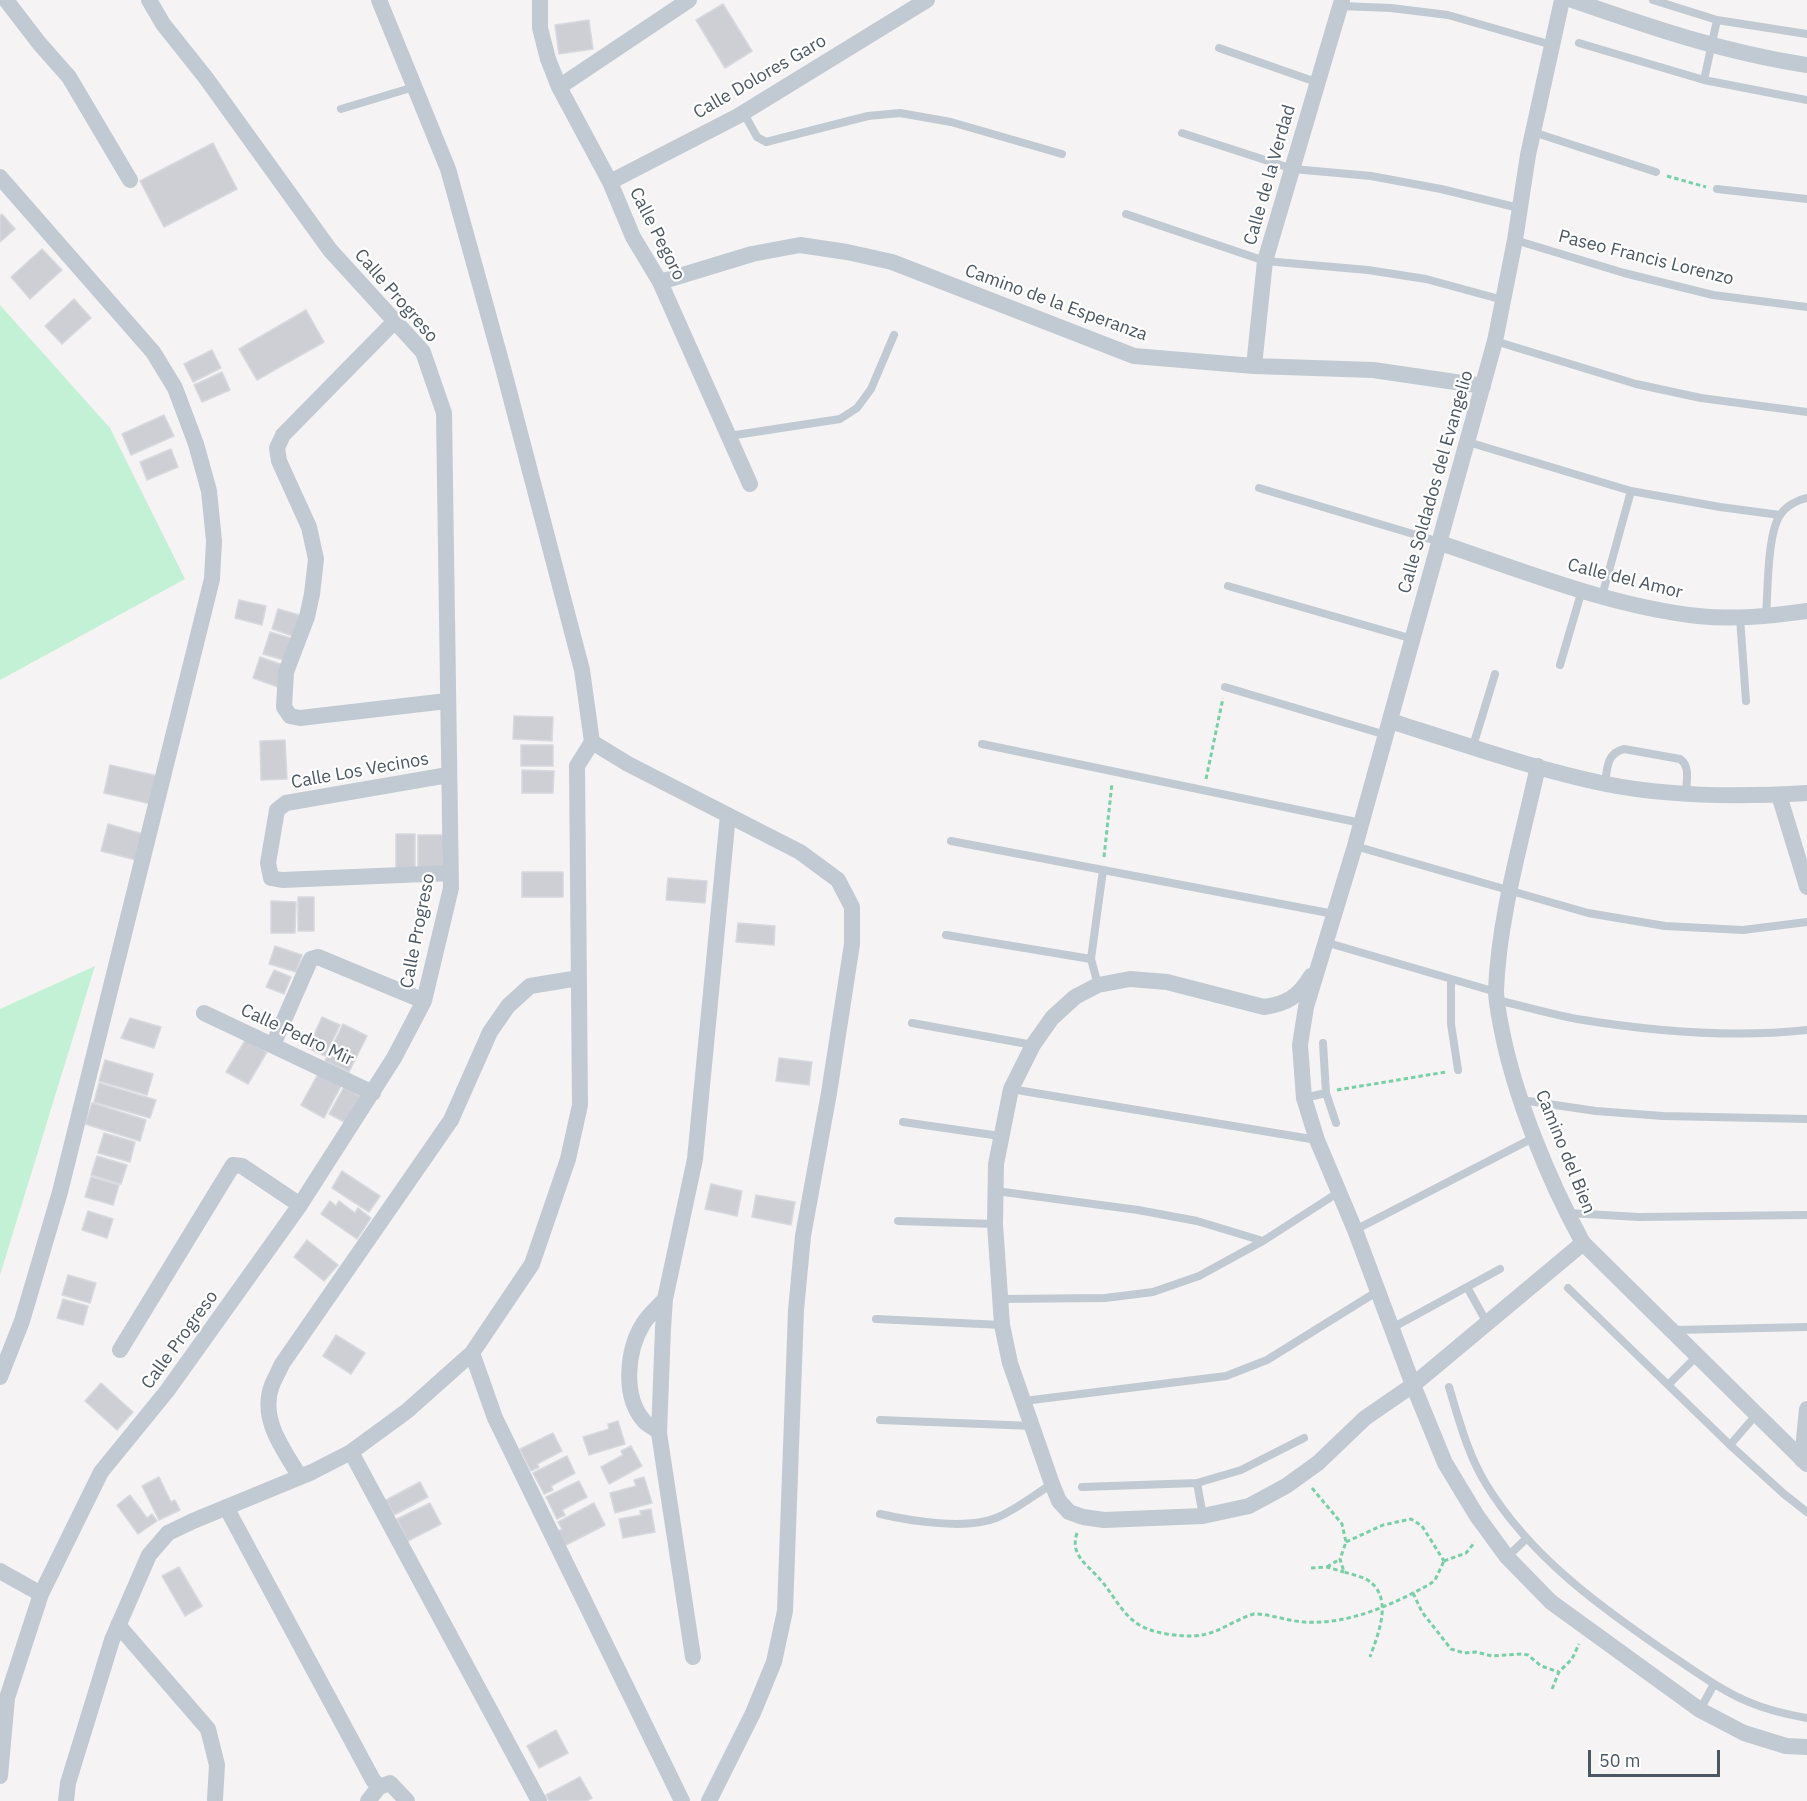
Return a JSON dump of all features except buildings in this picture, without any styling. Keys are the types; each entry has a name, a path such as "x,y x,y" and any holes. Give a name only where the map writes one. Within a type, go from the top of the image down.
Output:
{"street":[{"path":"6,0 69,77 130,180"},
{"name":"Calle Progreso","path":"0,1776 4,1697 41,1594 100,1472 168,1391 300,1205 394,1058 424,1001 450,888 444,413 423,352 330,250 206,78 163,24 149,0"},
{"path":"66,1801 68,1783 118,1625 149,1555 168,1533 300,1477 351,1452 408,1411 472,1353 532,1264 568,1159 580,1105 577,766 592,742 582,670 448,169 379,0"},
{"name":"Calle Pegoro","path":"540,0 540,28 548,59 559,87 610,182 633,237 660,282 750,484"},
{"path":"559,87 689,0"},
{"name":"Calle Dolores Garo","path":"610,182 738,116 927,0"},
{"name":"Calle Soldados del Evangelio","path":"1562,0 1533,132 1495,341 1355,846 1306,1007 1300,1045 1300,1070 1304,1098 1317,1140 1355,1230 1444,1463 1486,1529 1507,1557 1551,1602 1700,1710 1744,1732 1786,1746 1807,1747"},
{"path":"1572,0 1659,31 1712,46 1776,61 1807,65"},
{"name":"Calle de la Verdad","path":"1254,366 1265,261 1341,3"},
{"path":"0,177 153,352 175,388 196,444 209,491 214,541 212,579 63,1180 22,1321 0,1377"},
{"name":"Camino de la Esperanza","path":"660,282 752,254 800,245 892,262 1134,356 1254,366 1373,370 1483,386"},
{"path":"395,321 283,435 277,448 279,461 309,527 316,559 307,617 286,672 284,707 290,716 300,718 447,701"},
{"name":"Calle del Amor","path":"1440,543 1582,590 1654,609 1699,616 1740,618 1807,611"},
{"path":"1388,728 1473,746 1605,784 1686,794 1807,793"},
{"path":"592,742 628,764 800,852 838,880 852,907 852,944 829,1093 803,1236 796,1310 785,1611 774,1662 753,1713 709,1801"},
{"name":"Camino del Bien","path":"1538,766 1501,939 1496,996 1505,1047 1535,1137 1566,1213 1583,1243 1804,1462"},
{"name":"Calle Los Vecinos","path":"448,775 286,803 277,810 268,863 271,878 282,880 450,873"},
{"path":"1779,795 1807,887"},
{"path":"693,1657 659,1431 664,1299 695,1159 728,815"},
{"path":"273,1045 309,963 315,957 424,1001"},
{"path":"1317,967 1305,986 1293,998 1280,1005 1264,1007 1167,982 1130,979 1098,985 1075,998 1052,1018 1033,1045 1011,1089 996,1164 995,1224 1002,1325 1010,1363 1052,1484 1059,1501 1069,1512 1104,1520 1203,1516 1249,1506 1286,1486 1318,1463 1365,1418 1413,1385 1583,1243"},
{"path":"300,1477 273,1433 268,1409 271,1387 282,1364 451,1120 490,1032 508,1006 530,986 579,978"},
{"name":"Calle Pedro Mir","path":"204,1013 373,1093"},
{"path":"120,1350 233,1165 242,1166 300,1205"},
{"path":"659,1431 644,1422 636,1409 632,1398 630,1370 632,1348 643,1323 664,1299"},
{"path":"472,1353 495,1418 682,1801"},
{"path":"1804,1462 1807,1409"},
{"path":"351,1452 539,1801"},
{"path":"226,1507 373,1780 379,1787"},
{"path":"0,1571 41,1594"},
{"path":"118,1625 208,1730 217,1765 215,1799"},
{"path":"368,1801 379,1787 390,1783 407,1801"}],"lane":[{"path":"1653,0 1717,20 1807,34"},
{"path":"1341,3 1448,15 1552,45"},
{"path":"1704,80 1717,20"},
{"path":"1579,43 1704,80 1807,100"},
{"path":"1219,48 1316,82"},
{"path":"341,109 414,87"},
{"path":"738,116 747,119 757,137 766,142 868,116 900,113 951,122 1062,154"},
{"path":"1533,132 1656,172"},
{"path":"1182,133 1293,169 1371,176 1441,189 1519,208"},
{"path":"1717,189 1807,199"},
{"path":"1126,214 1265,261 1368,270 1426,279 1503,300"},
{"name":"Paseo Francis Lorenzo","path":"1515,240 1624,273 1713,295 1807,307"},
{"path":"729,436 840,419 857,408 871,389 894,335"},
{"path":"1495,341 1636,384 1701,398 1807,412"},
{"path":"1468,442 1631,491 1780,515"},
{"path":"1259,488 1440,543"},
{"path":"1602,596 1631,491"},
{"path":"1766,617 1772,544 1780,515 1799,499 1807,498"},
{"path":"1228,586 1413,639"},
{"path":"1560,666 1582,590"},
{"path":"1740,618 1746,701"},
{"path":"1473,746 1496,674"},
{"path":"1225,687 1388,728"},
{"path":"982,744 1361,823"},
{"path":"1605,784 1611,755 1624,749 1680,759 1685,763 1687,770 1686,794"},
{"path":"951,841 1334,914"},
{"path":"1355,846 1588,913 1665,926 1743,930 1807,922"},
{"path":"1098,985 1091,959 1103,870"},
{"path":"946,935 1091,959"},
{"path":"1325,942 1577,1019 1664,1029 1727,1033 1807,1030"},
{"path":"1451,979 1451,1024 1458,1070"},
{"path":"912,1023 1033,1045"},
{"path":"1323,1043 1326,1093 1336,1123"},
{"path":"1011,1089 1317,1140"},
{"path":"1304,1098 1326,1093"},
{"path":"1521,1100 1596,1111 1663,1116 1807,1119"},
{"path":"903,1122 1000,1136"},
{"path":"1355,1230 1535,1137"},
{"path":"996,1191 1138,1210 1197,1221 1263,1240"},
{"path":"1000,1299 1105,1298 1153,1292 1199,1276 1263,1240 1339,1192"},
{"path":"1566,1213 1640,1216 1807,1215"},
{"path":"898,1221 995,1224"},
{"path":"1392,1328 1500,1269"},
{"path":"1467,1287 1487,1323"},
{"path":"1568,1288 1670,1384 1730,1445 1807,1512"},
{"path":"1024,1401 1226,1376 1267,1360 1378,1291"},
{"path":"876,1319 1002,1325"},
{"path":"1671,1330 1807,1327"},
{"path":"1670,1384 1697,1356"},
{"path":"1449,1387 1465,1439 1486,1484 1526,1539 1582,1590 1714,1684 1770,1711 1807,1718"},
{"path":"1730,1445 1756,1415"},
{"path":"880,1420 1033,1426"},
{"path":"1082,1487 1197,1483 1241,1470 1304,1438"},
{"path":"1197,1483 1203,1516"},
{"path":"880,1514 906,1520 950,1523 995,1519 1052,1484"},
{"path":"1507,1557 1526,1539"},
{"path":"1700,1710 1714,1684"}],"path":[{"path":"1656,172 1717,189"},
{"path":"1204,791 1225,687"},
{"path":"1103,870 1113,772"},
{"path":"1326,1093 1343,1088 1458,1070"},
{"path":"1303,1474 1342,1524 1346,1542 1340,1559 1344,1572"},
{"path":"1083,1517 1076,1538 1077,1551 1084,1565 1098,1576 1112,1597 1135,1623 1167,1634 1202,1635 1254,1614 1294,1621 1341,1620 1382,1607 1413,1593 1435,1580 1444,1561"},
{"path":"1346,1542 1383,1525 1411,1519 1422,1526 1444,1561"},
{"path":"1444,1561 1466,1553 1486,1529"},
{"path":"1327,1567 1340,1559"},
{"path":"1311,1569 1327,1567 1364,1578 1371,1583 1382,1607 1382,1623 1370,1657"},
{"path":"1413,1593 1422,1612 1451,1649 1492,1656 1528,1655 1541,1666 1559,1672"},
{"path":"1552,1689 1559,1672 1572,1659 1589,1630"}],"green space":[{"path":"0,305 110,428 185,579 0,680"},
{"path":"95,966 0,1275 0,1009"}]}
